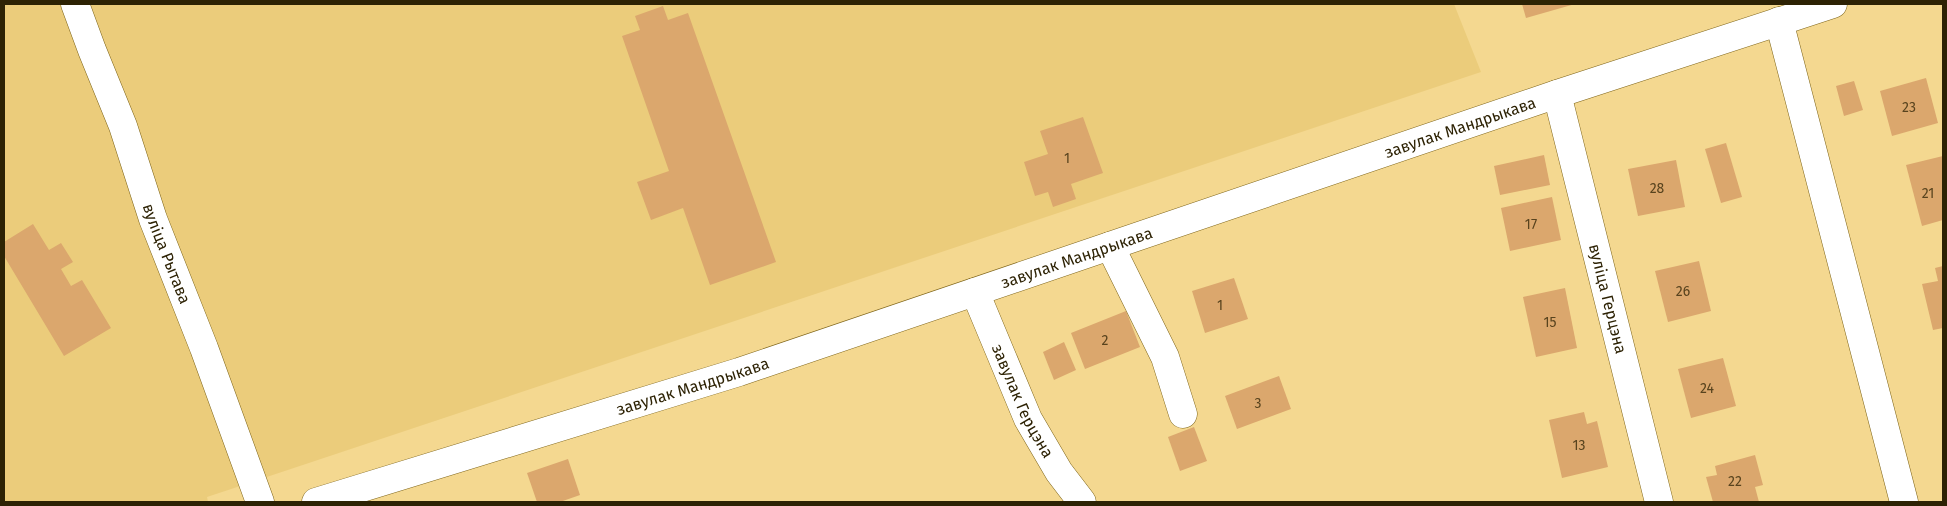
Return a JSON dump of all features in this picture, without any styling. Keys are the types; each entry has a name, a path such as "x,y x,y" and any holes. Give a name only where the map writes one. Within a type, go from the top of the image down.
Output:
{"street":[{"name":"вуліца Рытава","path":"75,4 123,126 153,219 201,339 260,502"},
{"name":"завулак Мандрыкава","path":"316,502 730,375 1557,94 1833,4"},
{"path":"1779,21 1904,502"},
{"name":"вуліца Герцэна","path":"1557,94 1659,502"},
{"path":"1110,246 1165,357 1183,414"},
{"name":"завулак Герцэна","path":"975,292 1028,419 1059,472 1082,502"}],"shaded area":[{"path":"4,4 1454,4 1481,72 207,497 208,502 4,502"}],"building":[{"path":"1522,4 1575,4 1526,18"},
{"path":"663,6 668,20 688,13 776,262 710,285 683,208 651,220 637,182 669,171 622,36 640,30 635,16"},
{"path":"1926,78 1938,123 1892,136 1880,91"},
{"path":"1854,81 1863,110 1844,116 1836,86"},
{"path":"1083,117 1103,173 1071,184 1076,199 1053,207 1048,192 1035,196 1024,162 1048,154 1040,131"},
{"path":"1726,143 1742,197 1721,203 1705,149"},
{"path":"1544,155 1550,185 1500,195 1494,166"},
{"path":"1943,156 1943,220 1922,226 1906,165"},
{"path":"1676,160 1685,207 1638,216 1628,169"},
{"path":"1552,197 1561,240 1510,251 1501,208"},
{"path":"33,224 49,250 61,243 73,262 61,269 71,286 82,280 111,328 64,356 4,256 4,242"},
{"path":"1699,261 1711,311 1668,322 1655,271"},
{"path":"1943,266 1943,328 1933,330 1922,284 1938,281 1935,268"},
{"path":"1234,278 1248,319 1205,333 1192,291"},
{"path":"1565,288 1577,348 1536,357 1523,297"},
{"path":"1126,311 1140,347 1085,369 1071,333"},
{"path":"1064,342 1076,370 1054,380 1043,352"},
{"path":"1723,358 1736,406 1691,418 1678,369"},
{"path":"1279,376 1291,409 1237,429 1225,396"},
{"path":"1584,412 1587,424 1597,421 1608,467 1562,478 1549,420"},
{"path":"1194,427 1207,461 1180,471 1168,437"},
{"path":"1755,455 1763,485 1755,487 1759,502 1713,502 1706,477 1717,475 1715,466"},
{"path":"568,459 580,495 560,502 537,502 527,473"}]}
